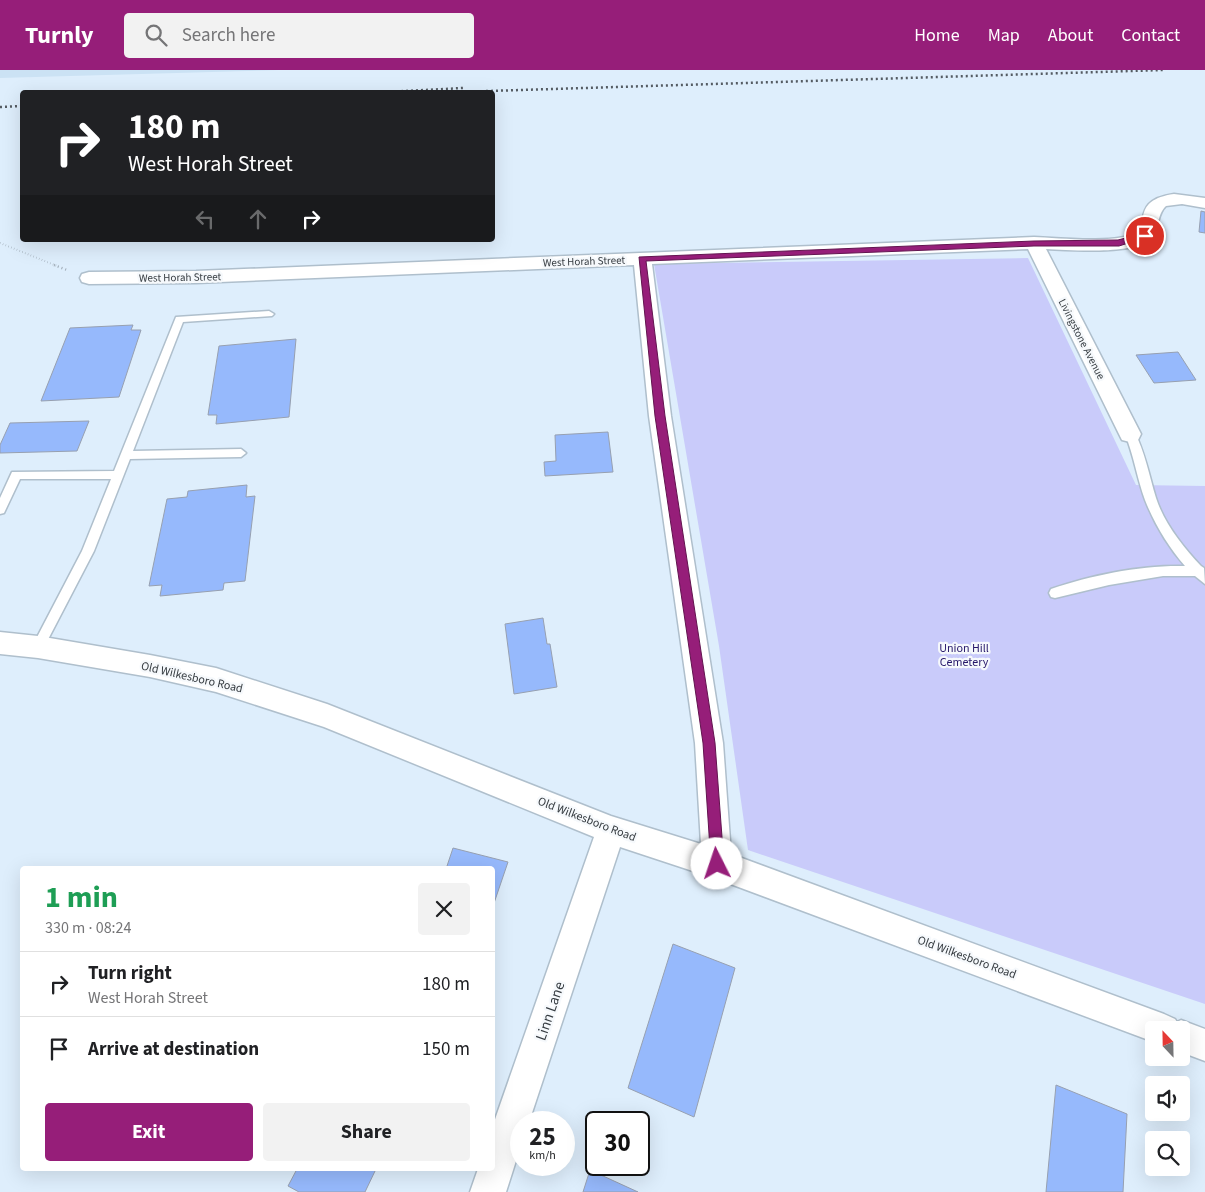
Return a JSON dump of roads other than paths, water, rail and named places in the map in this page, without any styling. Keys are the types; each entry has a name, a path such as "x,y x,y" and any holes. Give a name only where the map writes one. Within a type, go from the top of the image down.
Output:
{"street":[{"name":"West Horah Street","path":"89,278 196,278 1034,243 1119,243 1145,236 1148,231 1150,214 1158,203 1174,198 1205,203"},
{"name":"Livingstone Avenue","path":"1034,243 1130,434"},
{"path":"642,259 660,416 709,743 717,864"},
{"name":"Old Wilkesboro Road","path":"0,643 38,647 150,666 225,683 327,716 611,830 717,864 1145,1023"},
{"name":"Linn Lane","path":"488,1192 611,830"},
{"path":"1190,1039 1205,1045"}],"lane":[{"path":"38,647 88,551 179,319 269,314"},
{"path":"1130,434 1140,454 1151,500 1180,552 1202,574"},
{"path":"125,455 241,453"},
{"path":"0,510 16,475 117,475"},
{"path":"1055,593 1084,585 1156,572 1202,574"}],"railway":[{"path":"495,91 1163,70"},
{"path":"424,90 463,88"},
{"path":"0,107 20,106"}],"park label":[{"name":"Union Hill Cemetery","path":"964,655"}]}
